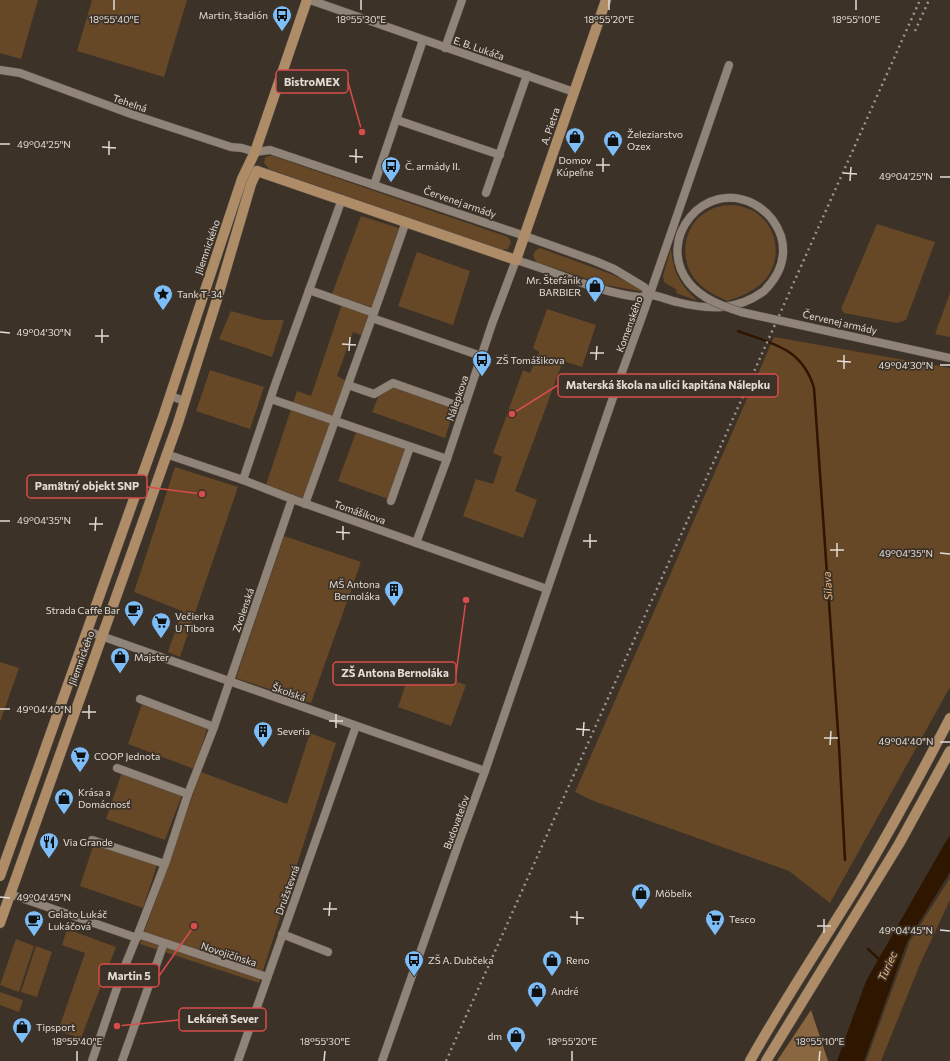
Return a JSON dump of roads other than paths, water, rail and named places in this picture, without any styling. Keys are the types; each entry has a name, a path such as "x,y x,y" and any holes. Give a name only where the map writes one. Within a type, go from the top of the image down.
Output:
{"main road":[{"name":"Jilemnického","path":"0,876 170,396 194,320 242,180 255,152 307,0"},
{"name":"A. Pietra","path":"516,260 606,0"},
{"path":"255,152 257,171"},
{"name":"Jilemnického","path":"0,923 185,401 251,184 257,171"},
{"name":"Červenej armády","path":"257,171 516,260"},
{"path":"750,1061 859,882 920,775 950,718"},
{"path":"766,1061 899,844 950,751"}],"street":[{"name":"E. B. Lukáča","path":"310,0 574,92"},
{"path":"445,48 462,0"},
{"path":"374,185 424,40"},
{"name":"Komenského","path":"547,589 729,65"},
{"name":"Tehelná","path":"0,70 20,73 131,114 231,147 242,148 255,152"},
{"path":"486,193 527,75"},
{"path":"397,120 500,155"},
{"name":"Červenej armády","path":"255,152 270,150 525,236 614,269 644,287 650,295"},
{"name":"Červenej armády","path":"516,260 605,290 640,297 650,295 689,305 712,308 722,308 740,304 758,296 764,291 774,279 780,268 782,260 781,236 774,221 760,207 740,199 730,198 709,202 699,208 689,218 682,231 678,249 678,258 682,270 689,283 707,298 723,306 741,312 950,358"},
{"path":"243,480 270,399 342,199"},
{"path":"305,504 404,227 404,221"},
{"name":"Nálepkova","path":"416,543 447,460 481,356 516,260"},
{"path":"309,290 481,356"},
{"path":"348,385 374,394 393,383 464,408"},
{"path":"170,396 185,401"},
{"path":"270,399 447,460"},
{"path":"391,501 410,447"},
{"name":"Tomášikova","path":"166,454 243,480 305,504 547,589"},
{"name":"Zvolenská","path":"92,1061 123,971 165,864 188,794 214,727 292,499"},
{"name":"Budovateľov","path":"382,1061 458,842 485,771 547,589"},
{"name":"Školská","path":"87,631 485,771"},
{"path":"140,699 214,727"},
{"name":"Družstevná","path":"238,1061 356,726"},
{"path":"117,768 188,794"},
{"path":"92,840 165,864"},
{"path":"10,894 69,915 138,936"},
{"path":"282,934 328,952"},
{"name":"Novojičínska","path":"138,936 164,943 267,977"},
{"path":"122,1061 164,943"}],"water":[{"name":"Turiec","path":"950,836 950,872 907,942 864,1061 837,1061 866,981"}],"waterway":[{"name":"Silava","path":"738,331 785,349 802,364 809,375 814,388 839,746 845,860"},
{"name":"Silava","path":"868,949 881,961"}],"railway":[{"path":"446,1061 920,0"},
{"path":"915,31 929,0"}],"place":[{"name":"Martin, štadión","path":"282,32"},
{"name":"BistroMEX","path":"362,132"},
{"name":"Domov Kúpeľne","path":"575,154"},
{"name":"Železiarstvo Ozex","path":"613,157"},
{"name":"Č. armády II.","path":"391,183"},
{"name":"Mr. Štefánik BARBIER","path":"595,303"},
{"name":"Tank T-34","path":"163,311"},
{"name":"ZŠ Tomášikova","path":"482,377"},
{"name":"Materská škola na ulici kapitána Nálepku","path":"512,414"},
{"name":"Pamätný objekt SNP","path":"202,494"},
{"name":"ZŠ Antona Bernoláka","path":"466,600"},
{"name":"MŠ Antona Bernoláka","path":"394,607"},
{"name":"Strada Caffe Bar","path":"134,627"},
{"name":"Večierka U Tibora","path":"161,639"},
{"name":"Majster","path":"120,674"},
{"name":"Severia","path":"263,748"},
{"name":"COOP Jednota","path":"80,773"},
{"name":"Krása a Domácnosť","path":"64,815"},
{"name":"Via Grande","path":"49,859"},
{"name":"Möbelix","path":"641,910"},
{"name":"Martin 5","path":"194,926"},
{"name":"Tesco","path":"715,936"},
{"name":"Gelato Lukáč Lukáčová","path":"34,937"},
{"name":"ZŠ A. Dubčeka","path":"414,977"},
{"name":"Reno","path":"552,977"},
{"name":"André","path":"537,1008"},
{"name":"Lekáreň Sever","path":"117,1026"},
{"name":"Tipsport","path":"22,1044"},
{"name":"dm","path":"516,1053"}]}
